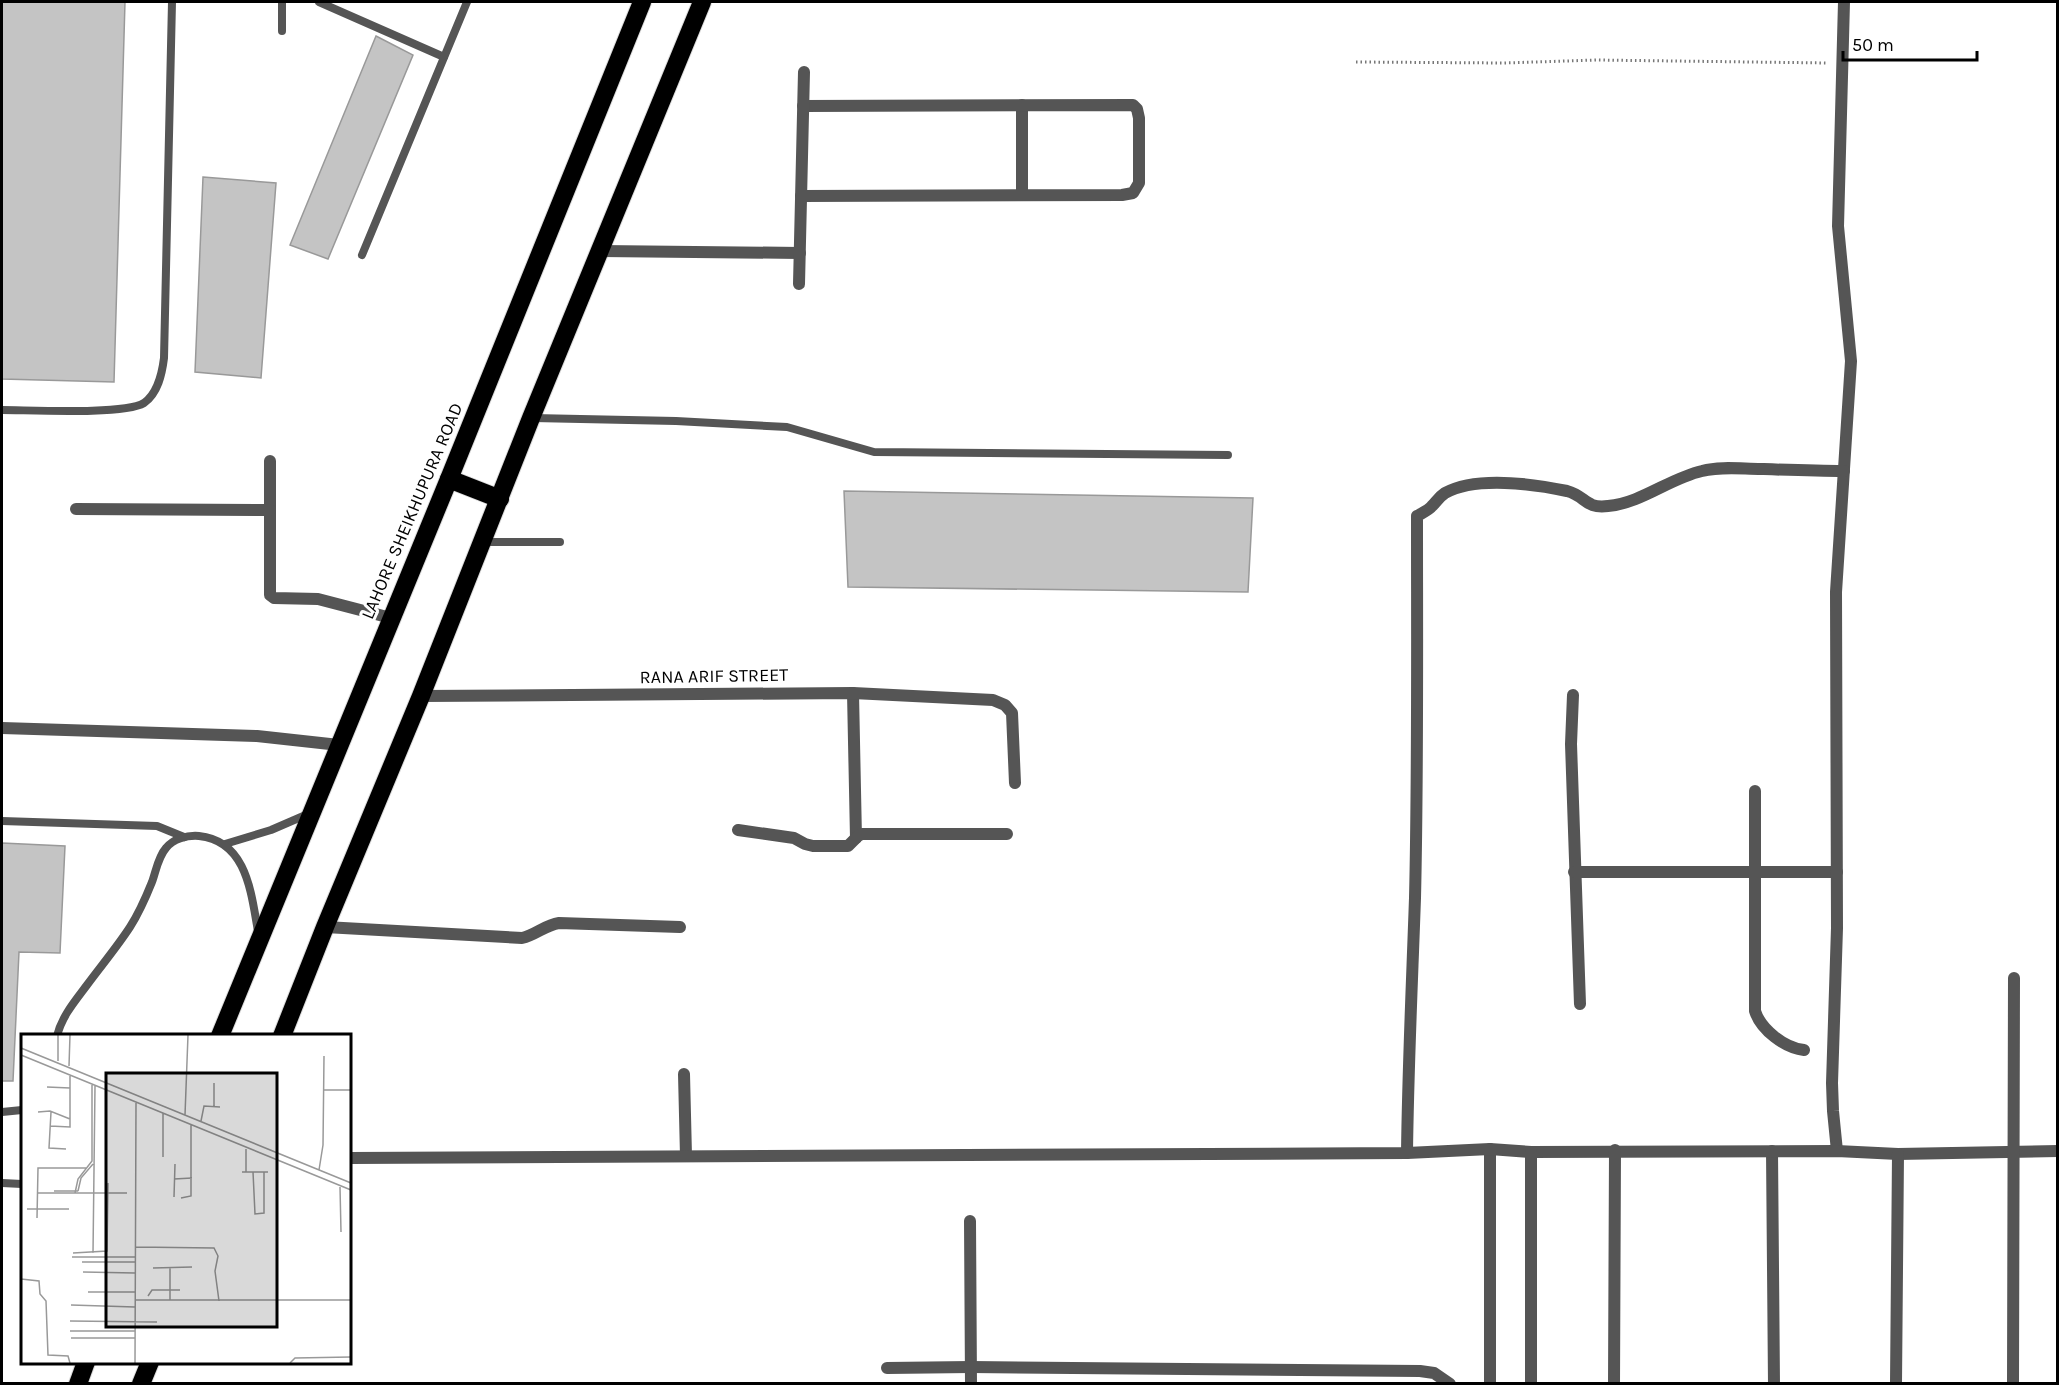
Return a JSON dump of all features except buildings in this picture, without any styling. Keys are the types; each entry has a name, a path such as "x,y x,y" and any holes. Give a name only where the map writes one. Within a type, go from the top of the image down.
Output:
{"highway":[{"name":"LAHORE SHEIKHUPURA ROAD","path":"220,1034 642,2"},
{"path":"282,1034 702,2"},
{"path":"449,479 500,499"},
{"path":"78,1383 85,1364"},
{"path":"141,1383 149,1364"}],"street":[{"path":"1837,1151 1832,1083 1837,928 1836,592 1851,361 1838,226 1844,2"},
{"path":"799,284 804,72"},
{"path":"801,196 1122,195 1133,193 1139,183 1139,118 1137,109 1131,104 803,106"},
{"path":"1022,105 1022,195"},
{"path":"601,251 800,253"},
{"path":"270,461 270,596 318,599 391,618"},
{"path":"1407,1153 1408,1046 1415,896 1417,516 1431,508 1443,494 1478,484 1508,484 1560,490 1577,495 1594,507 1600,507 1656,491 1685,476 1715,469 1844,471"},
{"path":"76,509 270,510"},
{"path":"853,693 856,838"},
{"name":"RANA ARIF STREET","path":"421,696 853,693 993,700 1005,705 1012,713 1015,783"},
{"path":"1573,695 1571,744 1580,1004"},
{"path":"2,728 257,736 339,745"},
{"path":"1755,791 1756,1015 1780,1040 1792,1048 1804,1050"},
{"path":"738,830 795,838 813,846 848,846 862,834 1007,834"},
{"path":"1574,872 1837,872"},
{"path":"325,927 522,938 529,937 551,924 559,923 680,927"},
{"path":"2013,1383 2014,978"},
{"path":"684,1074 686,1156"},
{"path":"1490,1149 1490,1383"},
{"path":"351,1158 1407,1153 1490,1149 1531,1152 1837,1151 1898,1154 2058,1151"},
{"path":"1614,1383 1615,1150"},
{"path":"1772,1151 1774,1383"},
{"path":"1531,1152 1531,1383"},
{"path":"1896,1383 1898,1154"},
{"path":"970,1221 971,1383"},
{"path":"887,1368 1420,1371 1440,1376 1450,1383"}],"lane":[{"path":"2,410 123,410 146,401 159,382 164,358 172,2"},
{"path":"282,2 282,31"},
{"path":"319,2 444,57"},
{"path":"362,255 467,2"},
{"path":"531,418 676,421 787,427 874,452 1228,455"},
{"path":"483,542 560,542"},
{"path":"225,844 296,821 311,813"},
{"path":"2,821 157,826 184,837 202,836 225,844 240,862 246,875 258,933 257,945"},
{"path":"57,1034 66,1012 131,925 144,902 166,847 184,837"},
{"path":"2,1112 21,1110"},
{"path":"2,1183 21,1184"}],"path":[{"path":"1356,62 1504,63 1597,60 1842,63"}]}
